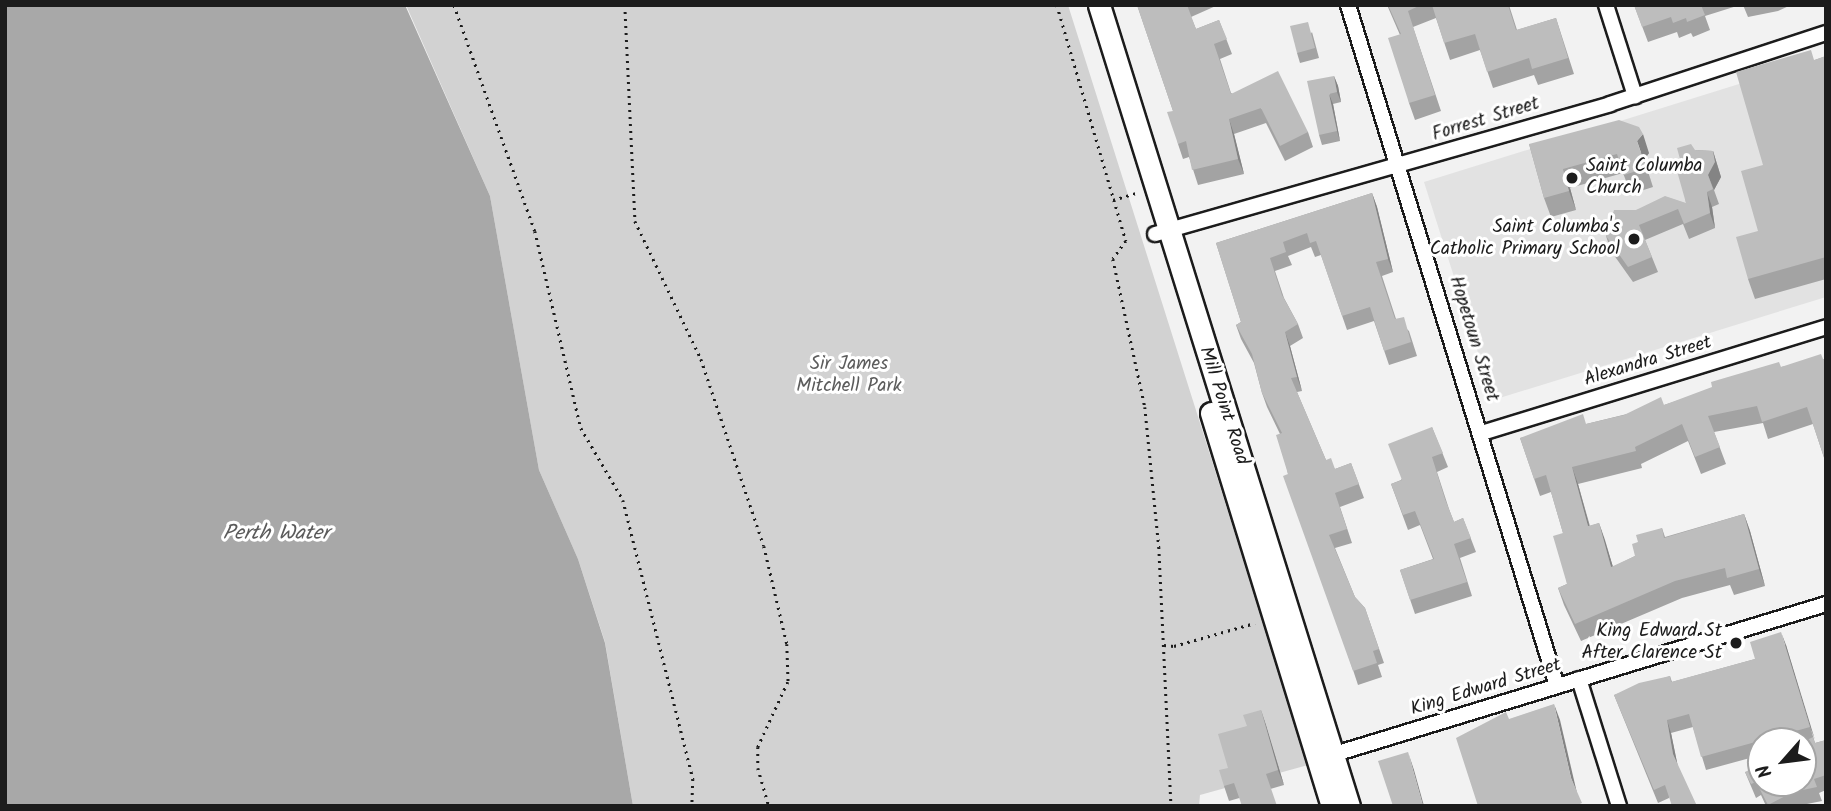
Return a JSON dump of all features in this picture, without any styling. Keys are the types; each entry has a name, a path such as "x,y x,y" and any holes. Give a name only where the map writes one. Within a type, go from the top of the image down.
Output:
{"main road":[{"name":"Mill Point Road","path":"1085,5 1161,232 1326,757 1349,806"},
{"name":"Mill Point Road","path":"1099,5 1161,232"},
{"name":"Mill Point Road","path":"1326,757 1332,806"}],"street":[{"name":"Hopetoun Street","path":"1348,5 1482,433 1557,687"},
{"path":"1606,5 1635,96"},
{"name":"Forrest Street","path":"1161,232 1635,96 1826,33"},
{"name":"Alexandra Street","path":"1482,433 1826,327"},
{"name":"King Edward Street","path":"1326,757 1826,604"},
{"path":"1579,679 1619,806"}],"path":[{"path":"454,5 535,231 581,428 623,500 693,779 692,806"},
{"path":"625,5 635,221 701,359 764,546 787,644 788,682 758,747 758,768 769,806"},
{"path":"1057,5 1126,241 1112,259 1145,407 1164,645 1171,806"},
{"path":"1164,645 1258,622"}],"shaded area":[{"name":"Saint Columba's Catholic Primary School","path":"1826,57 1826,297 1493,400 1424,182"}],"green space":[{"name":"Sir James Mitchell Park","path":"406,5 1068,5 1308,765 1200,795 1199,806 633,806 605,642 578,559 539,470 490,196"}],"water":[{"name":"Perth Water","path":"5,5 405,5 490,196 539,470 578,559 605,643 633,806 5,806"}],"building":[{"path":"1137,5 1187,5 1196,29 1219,20 1227,39 1214,44 1231,94 1278,71 1308,132 1280,146 1261,108 1229,119 1238,159 1192,170 1186,141 1178,144 1167,112 1173,111"},
{"path":"1388,5 1421,5 1408,11 1435,95 1409,103 1388,38 1401,34"},
{"path":"1432,5 1508,5 1516,30 1556,18 1568,58 1532,69 1529,58 1487,72 1475,34 1444,43"},
{"path":"1634,5 1701,5 1705,15 1687,22 1686,18 1673,23 1671,17 1642,27"},
{"path":"1308,22 1315,48 1297,53 1290,26"},
{"path":"1811,50 1814,60 1826,56 1826,257 1748,279 1736,237 1758,231 1741,171 1763,165 1736,72"},
{"path":"1334,76 1337,92 1329,94 1337,131 1319,135 1307,81"},
{"path":"1619,120 1639,127 1643,134 1637,141 1646,168 1624,175 1617,154 1563,169 1569,191 1544,198 1529,144"},
{"path":"1691,144 1695,150 1713,151 1715,162 1708,175 1713,189 1707,192 1710,213 1684,224 1678,209 1639,225 1652,257 1628,267 1606,236 1614,210 1636,210 1665,196 1686,203 1675,164 1681,163 1677,148"},
{"path":"1372,193 1388,259 1376,262 1395,319 1404,317 1411,342 1384,351 1370,307 1342,316 1316,241 1310,243 1307,233 1283,242 1286,252 1270,258 1282,295 1298,324 1285,332 1297,377 1291,378 1326,460 1331,458 1335,469 1351,463 1359,484 1335,493 1347,529 1329,535 1355,597 1365,608 1379,649 1373,651 1377,663 1353,671 1283,476 1288,474 1276,435 1282,433 1262,393 1252,354 1236,325 1241,322 1216,243"},
{"path":"1821,354 1823,359 1826,359 1826,463 1807,407 1762,422 1757,406 1708,416 1720,447 1695,457 1682,424 1635,447 1636,451 1572,467 1588,526 1599,523 1611,567 1635,556 1632,544 1638,542 1636,535 1662,528 1664,538 1744,514 1759,569 1727,578 1725,568 1675,581 1575,624 1558,588 1567,584 1553,536 1563,533 1546,475 1534,479 1520,438 1583,414 1586,424 1624,415 1661,397 1664,405 1712,387 1711,382 1779,362 1781,367"},
{"path":"1432,427 1443,453 1432,457 1445,499 1454,522 1463,518 1471,538 1454,544 1467,582 1410,600 1400,570 1434,559 1415,511 1403,515 1391,484 1402,480 1388,444"},
{"path":"1781,632 1810,727 1747,727 1747,744 1701,757 1689,714 1667,720 1673,754 1697,806 1672,806 1665,785 1654,790 1614,695 1639,683 1670,676 1671,682 1755,659 1750,642"},
{"path":"1554,704 1571,778 1582,803 1575,806 1478,806 1456,738 1506,712 1509,719"},
{"path":"1261,710 1278,770 1266,774 1277,806 1242,806 1234,783 1224,786 1219,770 1228,768 1218,734 1247,726 1243,715"},
{"path":"1826,740 1826,775 1817,778 1817,742"},
{"path":"1408,752 1423,806 1393,806 1378,761"},
{"path":"1764,797 1783,797 1768,805"}],"place":[{"name":"Saint Columba Church","path":"1572,178"},
{"name":"Saint Columba's Catholic Primary School","path":"1634,239"},
{"name":"King Edward St After Clarence St","path":"1736,643"}]}
